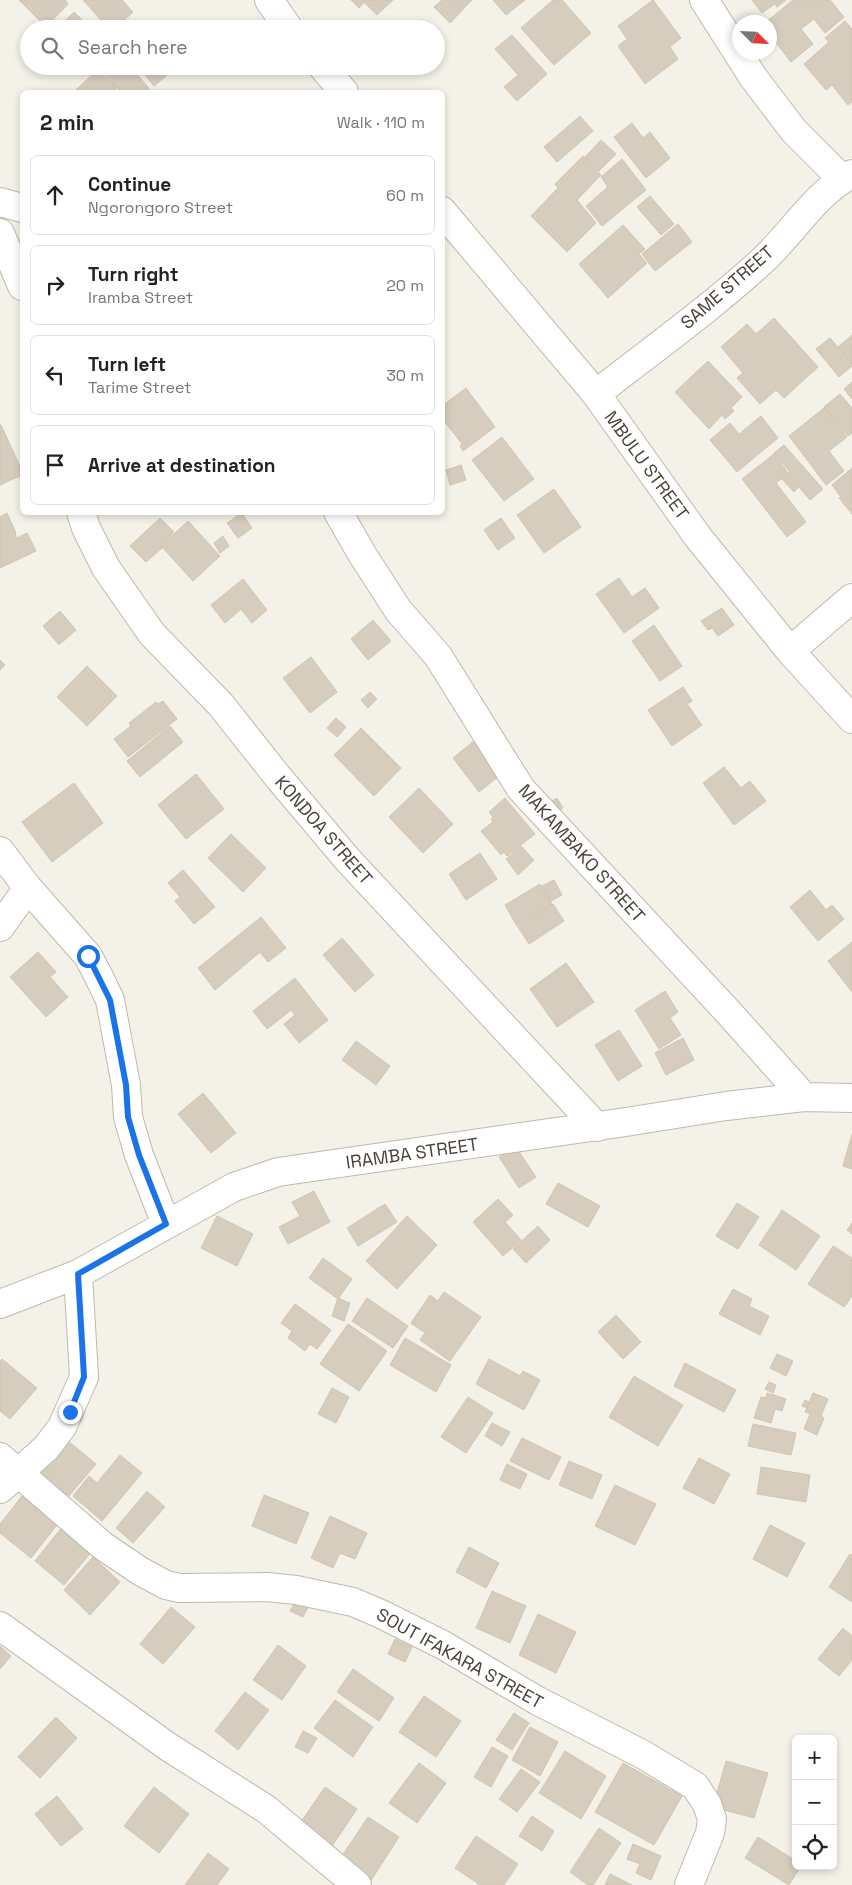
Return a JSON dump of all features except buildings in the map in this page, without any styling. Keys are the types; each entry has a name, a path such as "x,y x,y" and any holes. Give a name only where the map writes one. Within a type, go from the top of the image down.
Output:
{"street":[{"path":"269,0 283,20"},
{"path":"704,0 753,77 794,131 847,176"},
{"path":"330,75 342,90"},
{"name":"SAME STREET","path":"596,394 726,293 764,259 806,212 847,176"},
{"path":"0,202 20,207"},
{"name":"MBULU STREET","path":"445,215 596,394 698,537 790,651 852,719"},
{"path":"0,233 20,281"},
{"name":"KONDOA STREET","path":"82,515 86,528 106,568 152,634 221,705 278,777 348,860 597,1126"},
{"name":"MAKAMBAKO STREET","path":"340,515 370,568 398,610 438,656 521,789 730,1014 804,1097"},
{"path":"790,651 852,598"},
{"path":"0,851 28,888 88,956 110,1000 126,1085 128,1117 139,1155 166,1224"},
{"path":"0,927 28,888"},
{"name":"IRAMBA STREET","path":"0,1304 78,1274 234,1187 278,1172 726,1106 804,1097 852,1098"},
{"path":"6,1473 46,1448 62,1427 84,1377 78,1274"},
{"name":"SOUT IFAKARA STREET","path":"6,1473 103,1546 140,1571 166,1585 180,1588 267,1587 296,1590 352,1602 381,1614 443,1645 538,1701 642,1754 677,1775 695,1786 707,1804 712,1819 710,1833 689,1885"},
{"path":"0,1626 167,1746 266,1809 357,1885"}],"route":[{"path":"70,1412 84,1377 78,1274 166,1224 139,1155 128,1117 126,1085 110,1000 88,956"}]}
